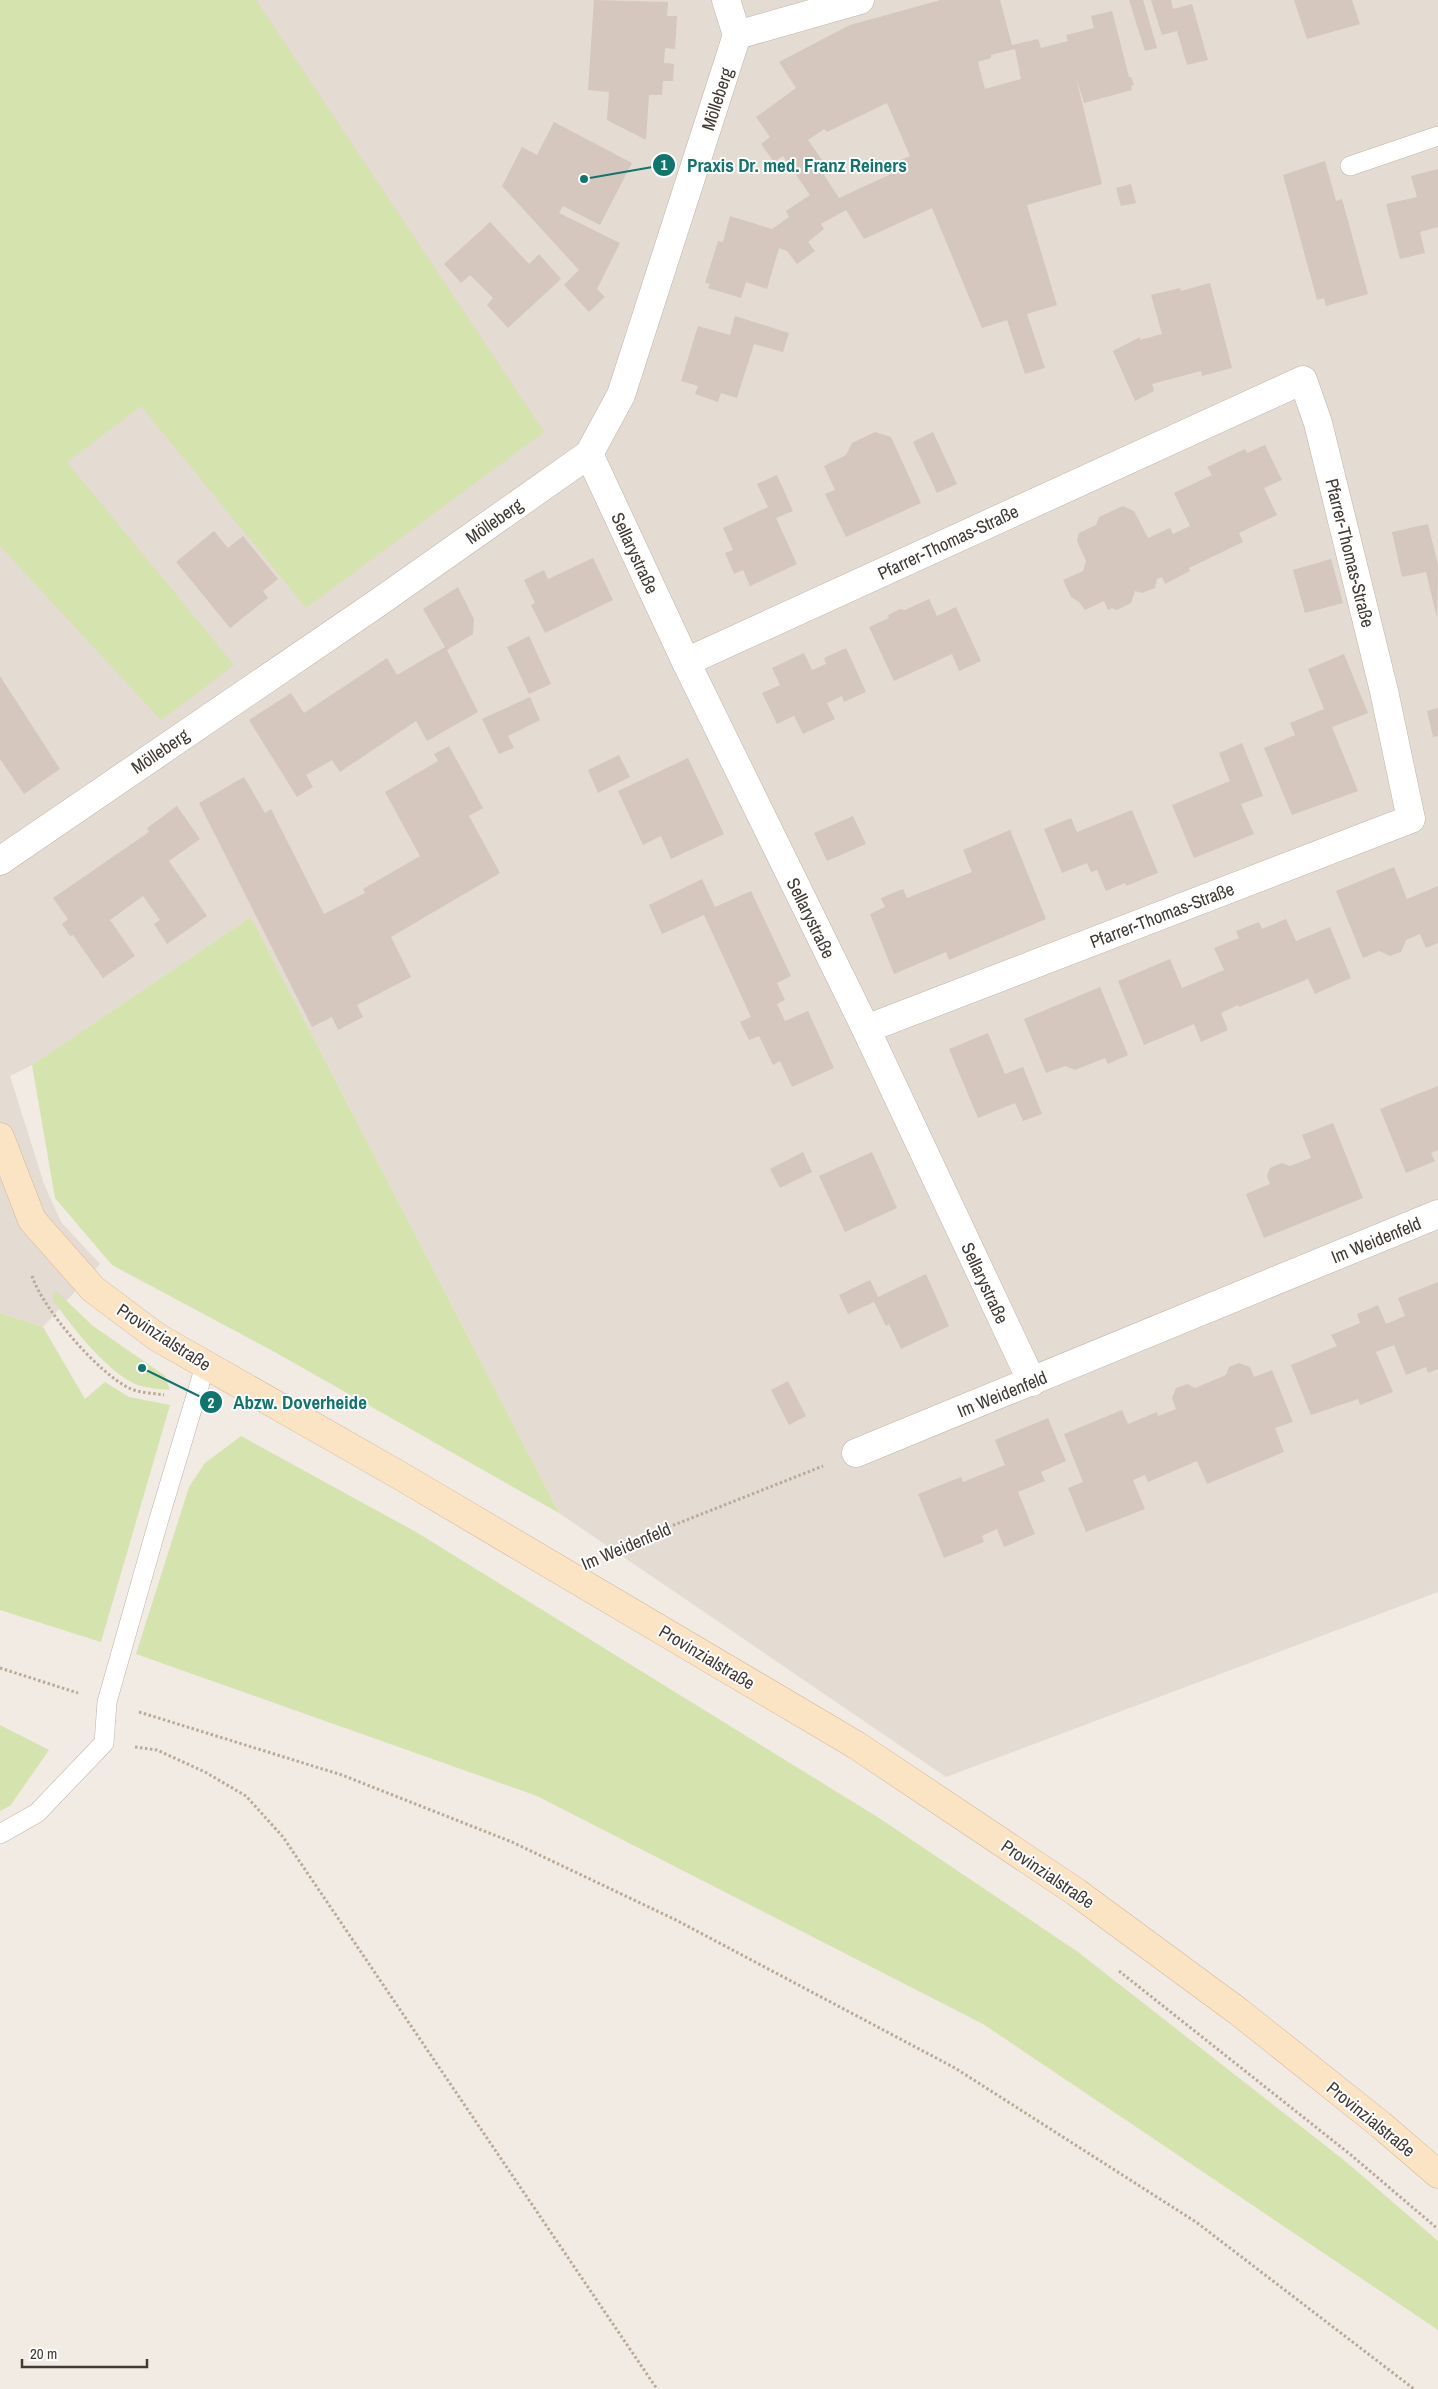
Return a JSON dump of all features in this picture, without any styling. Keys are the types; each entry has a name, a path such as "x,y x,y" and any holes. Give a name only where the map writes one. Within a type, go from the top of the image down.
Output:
{"main road":[{"name":"Provinzialstraße","path":"0,1137 32,1220 93,1289 157,1336 205,1366 565,1573 856,1745 1076,1892 1239,2012 1381,2125 1438,2174"}],"street":[{"path":"726,0 737,35 860,0"},
{"name":"Mölleberg","path":"0,861 379,602 589,454 621,395 737,35"},
{"name":"Pfarrer-Thomas-Straße","path":"686,662 1303,380 1318,424 1377,662 1411,819 866,1029"},
{"name":"Sellarystraße","path":"589,454 686,662 866,1029 1032,1382"},
{"name":"Im Weidenfeld","path":"856,1453 1438,1214"}],"lane":[{"path":"1350,166 1438,136"},
{"path":"0,1834 37,1813 104,1743 107,1702 158,1518 205,1366"}],"path":[{"name":"Im Weidenfeld","path":"565,1573 646,1536 856,1453"},
{"path":"0,1668 342,1774 512,1842 676,1920 955,2068 1196,2222 1414,2389"},
{"path":"104,1743 157,1750 206,1772 246,1796 283,1837 657,2389"},
{"path":"1116,1970 1351,2155 1438,2229"}],"shaded area":[{"path":"0,0 1438,0 1438,1592 946,1777 559,1513 251,917 32,1065 10,1076 44,1184 61,1222 100,1264 43,1327 0,1313"}],"green space":[{"path":"0,0 256,0 544,432 306,608 141,406 67,462 234,665 161,720 0,546"},
{"path":"251,917 559,1513 271,1350 112,1265 55,1198 32,1065"},
{"path":"55,1290 93,1326 165,1376 170,1390 137,1385 111,1367 89,1346 53,1300"},
{"path":"0,1313 43,1327 85,1399 105,1382 129,1397 170,1405 101,1642 0,1610"},
{"path":"241,1436 416,1532 879,1818 1078,1952 1345,2161 1438,2241 1438,2330 983,2024 537,1796 136,1654 189,1487 205,1463"},
{"path":"0,1725 49,1750 10,1806 0,1811"}],"building":[{"path":"594,0 668,2 667,16 677,16 675,49 665,48 664,63 674,64 673,81 663,81 662,95 649,95 646,140 607,120 609,92 588,90"},
{"path":"941,0 1000,0 1012,45 1038,39 1041,48 1068,41 1066,35 1094,28 1091,16 1112,11 1129,77 1131,77 1134,85 1131,86 1132,90 1084,103 1076,78 1102,184 1027,205 1057,305 1027,314 1045,368 1025,374 1007,320 982,328 932,208 864,239 846,210 821,224 824,229 808,242 815,251 797,264 787,251 779,248 767,289 746,282 741,298 708,288 710,284 705,283 718,241 723,242 730,216 772,229 789,217 786,211 810,195 783,156 774,162 761,144 770,137 756,117 796,88 779,62 850,25","holes":["1015,49 1021,79 985,89 978,62 991,58 991,55","887,103 910,156 885,167 889,175 839,198 822,172 827,167 808,140 824,129 827,132"]},
{"path":"1129,0 1143,0 1157,48 1145,51"},
{"path":"1151,0 1171,0 1173,9 1192,4 1208,60 1187,65 1177,31 1162,35"},
{"path":"1294,0 1352,0 1360,24 1307,39"},
{"path":"554,122 632,163 600,225 563,206 559,213 620,243 597,289 605,297 589,312 564,285 579,270 502,186 522,147 537,155"},
{"path":"1325,161 1336,201 1342,199 1368,294 1326,306 1324,298 1317,300 1283,175"},
{"path":"1438,169 1438,227 1420,232 1425,253 1400,259 1386,204 1417,197 1411,176"},
{"path":"1131,184 1136,203 1121,206 1116,188"},
{"path":"490,222 529,264 539,254 561,279 508,328 487,305 493,298 470,275 461,283 444,264"},
{"path":"1210,283 1232,368 1202,376 1201,371 1152,384 1154,391 1135,401 1113,351 1140,337 1140,340 1162,334 1151,295 1180,288 1181,291"},
{"path":"735,316 789,333 783,352 754,344 737,398 721,393 718,402 695,394 698,386 681,381 698,326 730,335"},
{"path":"875,432 891,437 921,503 846,537 825,494 835,490 824,466 846,455 852,443"},
{"path":"933,432 957,484 937,493 913,442"},
{"path":"1265,445 1282,480 1264,488 1277,515 1239,533 1243,542 1189,568 1190,571 1165,584 1162,577 1157,579 1155,588 1142,593 1135,591 1131,603 1117,610 1112,608 1108,610 1104,601 1085,610 1079,602 1071,597 1063,580 1083,571 1086,561 1077,541 1079,533 1096,525 1099,517 1123,506 1134,511 1148,538 1170,528 1173,534 1190,526 1174,493 1212,475 1207,467 1245,449 1247,453"},
{"path":"777,475 793,511 776,518 797,564 750,586 743,570 734,574 725,553 733,550 723,528 768,507 757,484"},
{"path":"1428,524 1438,565 1437,618 1426,572 1402,577 1392,532"},
{"path":"214,531 228,548 243,536 278,579 263,591 268,598 230,628 176,562"},
{"path":"593,558 613,600 545,633 531,605 535,603 524,580 544,570 548,579"},
{"path":"1331,559 1343,603 1305,613 1293,570"},
{"path":"458,587 474,619 473,634 447,650 478,712 427,741 416,721 340,772 332,760 306,775 313,787 297,797 249,720 291,693 304,713 387,658 397,675 445,647 423,609"},
{"path":"929,599 937,616 956,607 981,661 959,671 952,654 894,681 869,627 889,618 888,615 900,609 905,610"},
{"path":"529,636 551,684 529,694 507,647"},
{"path":"846,648 866,692 844,702 842,696 827,703 835,719 803,734 794,716 777,724 762,693 780,685 772,668 804,653 812,670 826,664 824,658"},
{"path":"1344,654 1368,713 1332,727 1358,791 1292,815 1264,748 1295,735 1290,723 1324,709 1308,669"},
{"path":"0,676 60,769 24,794 0,759"},
{"path":"530,697 540,720 508,736 514,748 499,754 482,719"},
{"path":"1438,708 1438,736 1433,737 1427,711"},
{"path":"1242,743 1263,796 1241,804 1254,834 1194,858 1172,805 1230,781 1219,753"},
{"path":"449,746 483,808 469,816 500,873 391,937 411,977 357,1005 363,1017 338,1030 332,1017 312,1027 199,803 244,777 265,813 271,809 324,914 365,893 363,889 420,856 385,792 438,761 434,754"},
{"path":"619,755 630,777 598,793 588,770"},
{"path":"688,758 724,834 671,859 661,836 643,845 618,791"},
{"path":"177,806 200,839 169,861 207,916 167,944 154,924 160,920 143,896 110,920 135,956 103,978 73,935 70,936 62,924 68,919 53,898 149,832 147,828"},
{"path":"1132,810 1158,873 1126,886 1125,883 1106,891 1097,870 1091,872 1087,863 1062,873 1044,829 1071,818 1077,832"},
{"path":"853,816 866,844 827,861 814,833"},
{"path":"1010,830 1046,919 949,960 946,952 894,974 870,914 885,907 881,898 903,889 907,898 972,872 963,850"},
{"path":"1394,867 1407,899 1438,886 1438,943 1426,948 1420,934 1406,940 1401,952 1390,956 1379,951 1363,958 1336,891"},
{"path":"702,879 715,907 751,891 791,976 777,983 785,1000 777,1004 785,1021 808,1011 834,1068 792,1087 780,1061 773,1065 759,1036 749,1040 740,1022 751,1017 704,915 662,934 649,905"},
{"path":"1286,919 1296,941 1330,927 1351,978 1315,994 1308,979 1239,1007 1238,1005 1221,1013 1228,1030 1201,1042 1194,1024 1144,1045 1118,981 1170,959 1182,988 1224,970 1214,948 1239,938 1236,931 1259,922 1262,929"},
{"path":"1100,987 1128,1055 1108,1064 1105,1058 1075,1070 1065,1066 1046,1073 1024,1019"},
{"path":"988,1033 1005,1074 1023,1067 1042,1114 1023,1121 1015,1103 978,1118 949,1049"},
{"path":"1438,1086 1438,1150 1431,1153 1435,1161 1406,1173 1380,1109"},
{"path":"1333,1123 1363,1198 1264,1238 1246,1194 1270,1184 1267,1176 1270,1168 1282,1163 1290,1166 1311,1158 1302,1135"},
{"path":"803,1152 812,1172 780,1188 770,1169"},
{"path":"872,1152 897,1208 845,1232 819,1176"},
{"path":"926,1274 949,1326 901,1349 889,1324 886,1326 874,1302 848,1314 839,1295 870,1280 878,1297"},
{"path":"1438,1282 1438,1369 1428,1373 1426,1367 1406,1375 1394,1345 1376,1352 1393,1392 1360,1405 1358,1399 1311,1415 1291,1365 1337,1346 1331,1335 1360,1323 1357,1314 1378,1305 1386,1324 1405,1316 1398,1298"},
{"path":"1239,1363 1250,1367 1254,1377 1272,1370 1293,1422 1275,1428 1284,1452 1207,1484 1197,1461 1148,1482 1145,1475 1133,1480 1145,1509 1086,1532 1068,1488 1083,1482 1064,1434 1122,1410 1128,1424 1157,1412 1158,1416 1176,1409 1172,1398 1176,1388 1187,1384 1195,1388 1226,1375 1229,1367"},
{"path":"788,1381 806,1416 789,1425 771,1390"},
{"path":"1048,1418 1066,1461 1041,1472 1045,1481 1018,1492 1035,1534 1004,1547 997,1529 982,1536 984,1542 944,1558 918,1494 961,1477 963,1482 1005,1465 995,1440"}],"place":[{"name":"Praxis Dr. med. Franz Reiners","path":"584,179"},
{"name":"Abzw. Doverheide","path":"142,1368"}]}
